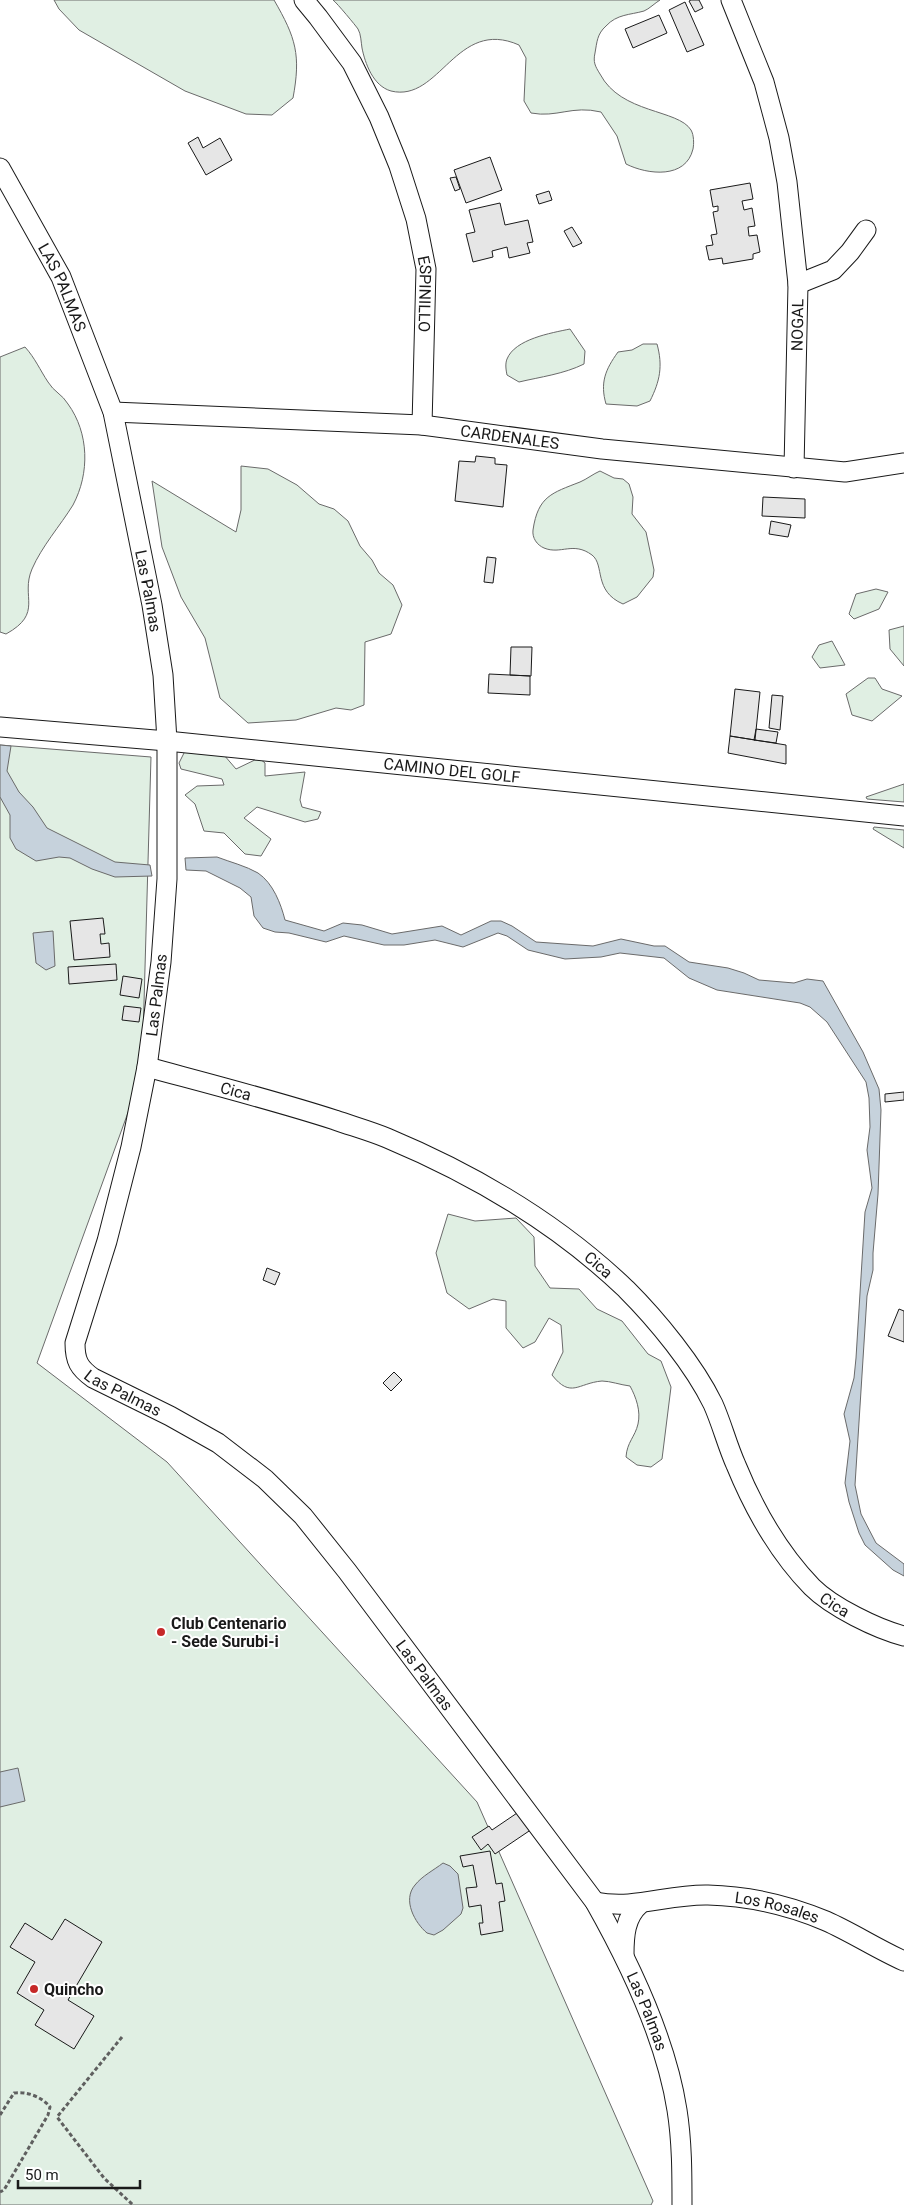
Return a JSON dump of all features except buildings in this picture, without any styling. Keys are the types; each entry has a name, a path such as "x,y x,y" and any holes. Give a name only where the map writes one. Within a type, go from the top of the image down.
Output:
{"street":[{"name":"ESPINILLO","path":"304,0 318,16 352,64 379,117 400,166 416,220 426,269 422,425"},
{"name":"NOGAL","path":"731,0 764,82 779,138 788,182 798,284 794,468"},
{"name":"LAS PALMAS","path":"0,168 61,277 114,412"},
{"path":"798,284 833,270 850,252 866,230"},
{"name":"CARDENALES","path":"114,412 422,425 602,449 845,472 904,463"},
{"name":"Las Palmas","path":"114,412 152,605 163,675 167,740 167,879 161,962 147,1067 131,1147 107,1241 74,1344 75,1358 81,1370 111,1388 170,1416 218,1443 265,1479 303,1516 347,1571 595,1902 624,1954 662,2051 677,2110 682,2165 682,2205"},
{"name":"CAMINO DEL GOLF","path":"0,727 167,740 904,816"},
{"name":"Cica","path":"147,1067 292,1106 385,1137 475,1179 535,1216 626,1290 689,1363 712,1404 735,1464 754,1504 777,1543 813,1588 850,1613 891,1633 904,1636"},
{"name":"Los Rosales","path":"595,1902 614,1906 640,1904 672,1897 706,1895 744,1897 784,1906 826,1921 904,1961"},
{"path":"624,1954 625,1933 630,1918 640,1904"}],"path":[{"path":"57,2117 122,2037"},
{"path":"0,2115 14,2093 21,2092 44,2100 50,2107 48,2115 4,2190 0,2192"},
{"path":"48,2115 57,2117 104,2178 133,2205"}],"green space":[{"path":"54,0 274,0 292,36 295,47 296,70 293,98 272,115 246,114 185,91 79,30 59,9"},
{"path":"333,0 660,0 644,11 624,15 610,22 598,38 594,61 598,71 609,87 621,97 674,118 684,123 691,130 694,145 689,159 683,166 675,170 665,172 645,171 626,164 617,136 601,112 581,110 549,114 531,113 524,101 526,58 519,45 497,39 479,42 464,50 423,85 408,91 391,91 379,84 371,73 363,54 358,29"},
{"path":"570,329 585,351 584,364 560,373 519,382 507,375 507,359 518,346 534,338"},
{"path":"643,344 657,344 660,359 658,380 650,401 637,406 606,404 604,396 605,377 618,352 632,350"},
{"path":"25,347 50,385 66,401 75,415 80,428 85,453 79,493 32,569 28,588 28,612 18,626 6,634 0,632 0,357"},
{"path":"241,466 268,469 297,485 319,504 334,509 348,521 360,546 372,560 379,573 393,585 402,605 391,634 365,642 364,705 351,710 336,708 296,720 248,723 220,698 205,638 181,597 162,547 152,481 236,532 241,510"},
{"path":"600,471 614,478 623,479 629,484 633,497 632,514 646,532 654,570 653,577 637,597 623,604 607,592 603,585 596,559 592,555 573,548 550,550 541,547 533,536 535,519 548,497"},
{"path":"876,589 888,592 879,609 854,619 849,614 856,594"},
{"path":"904,626 904,666 890,649 889,630"},
{"path":"832,641 845,665 820,668 812,657 819,645"},
{"path":"868,678 875,678 882,689 902,696 872,721 852,715 846,694"},
{"name":"Club Centenario - Sede Surubi-i","path":"0,745 151,757 142,1074 37,1363 167,1462 477,1802 653,2201 651,2205 0,2205"},
{"path":"218,748 236,769 259,758 265,763 265,776 305,772 300,800 302,807 321,812 318,819 305,822 257,807 244,818 271,839 261,856 245,854 224,833 204,831 195,804 185,795 197,786 224,785 222,779 181,769 179,763 185,751"},
{"path":"904,784 904,802 867,799 866,797"},
{"path":"874,827 904,830 904,848 873,829"},
{"path":"448,1214 475,1221 516,1218 534,1237 535,1266 550,1288 579,1289 597,1309 622,1321 648,1354 661,1361 671,1387 662,1459 651,1467 637,1465 626,1457 639,1419 637,1404 630,1386 602,1381 570,1388 564,1386 552,1375 563,1352 561,1325 549,1318 535,1342 523,1348 506,1328 506,1301 493,1299 469,1309 447,1293 436,1253"}],"shaded area":[{"path":"0,745 11,746 7,771 19,792 33,807 47,828 115,862 150,865 152,876 115,877 92,869 70,858 59,857 36,861 16,849 10,838 10,815 0,797"},
{"path":"217,857 248,868 263,877 276,894 285,920 324,931 343,923 362,925 392,934 442,926 461,935 491,921 501,921 536,942 593,946 621,939 654,946 665,946 689,962 728,968 759,980 794,983 807,979 823,981 863,1052 879,1089 881,1110 878,1194 873,1270 867,1296 855,1485 861,1514 876,1543 904,1564 904,1576 893,1570 865,1545 849,1502 845,1483 850,1441 844,1414 854,1378 865,1212 872,1188 867,1150 870,1127 869,1098 866,1082 827,1022 810,1007 800,1003 717,990 689,978 664,958 620,953 601,957 565,959 528,950 507,936 498,933 463,947 435,940 404,945 384,945 344,936 326,942 289,933 275,932 263,928 254,916 251,897 240,888 206,871 186,870 185,858"},
{"path":"53,931 55,966 46,970 36,963 33,933"},
{"path":"18,1768 25,1801 0,1807 0,1772"},
{"path":"443,1863 450,1866 458,1874 463,1908 461,1914 443,1930 434,1935 427,1933 418,1923 412,1911 410,1897 415,1885"}],"place":[{"name":"Club Centenario - Sede Surubi-i","path":"161,1632"},
{"name":"Quincho","path":"34,1989"}]}
